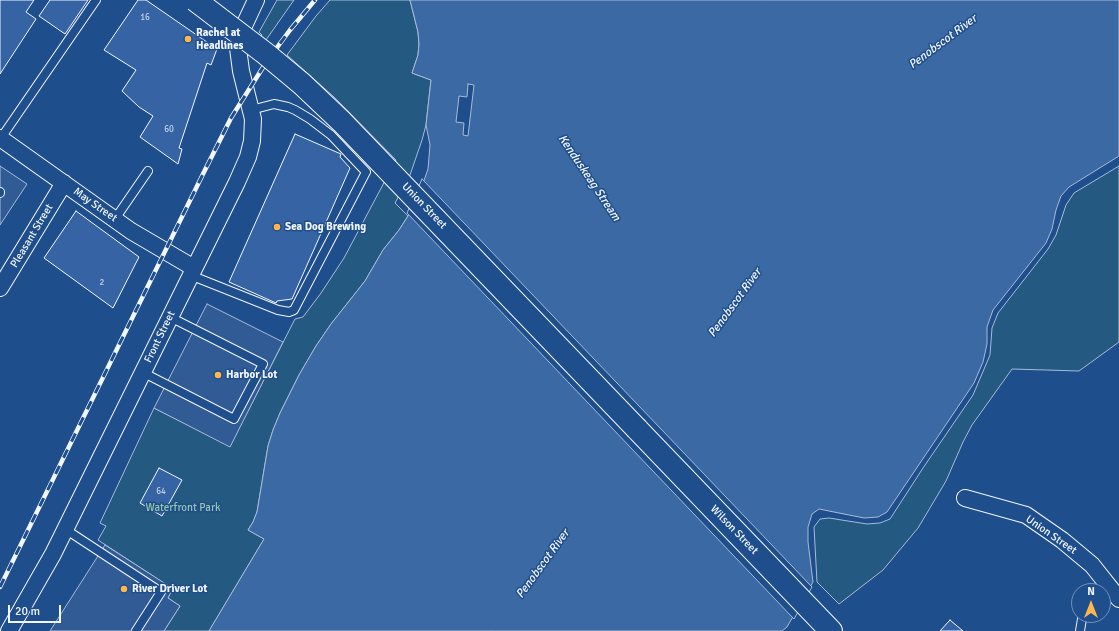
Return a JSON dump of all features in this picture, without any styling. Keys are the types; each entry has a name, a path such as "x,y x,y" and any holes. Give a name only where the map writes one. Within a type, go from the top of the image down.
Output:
{"main road":[{"name":"Union Street","path":"196,0 276,62 342,122 637,429"},
{"name":"Wilson Street","path":"637,429 828,628"}],"street":[{"path":"196,0 242,30"},
{"name":"Front Street","path":"9,631 42,575 248,157 253,134 251,110 239,62 238,48 242,30 256,0"},
{"name":"May Street","path":"0,138 192,272"},
{"name":"Pleasant Street","path":"0,288 64,183"},
{"name":"Union Street","path":"966,498 1026,515 1062,540 1092,565 1103,583"}],"lane":[{"path":"0,138 96,0"},
{"path":"192,272 278,310 289,312 294,310 298,305 366,172 331,135 295,110 274,104 251,110"},
{"path":"116,220 148,171"},
{"path":"142,372 234,419 263,364 170,316"},
{"path":"65,529 161,592 136,631"}],"green space":[{"path":"277,0 294,0 254,57 249,53 262,35 259,32"},
{"name":"Waterfront Park","path":"330,0 410,0 418,32 419,44 418,55 412,73 431,80 426,125 422,140 410,175 395,203 408,216 383,250 365,281 331,324 316,346 299,375 280,413 268,446 257,512 248,530 264,539 209,631 164,631 180,606 168,598 171,592 170,587 98,540 106,526 100,523 154,408 230,446 295,319 303,317 344,258 396,160 334,97 287,55"},
{"path":"1119,166 1119,342 1079,371 1012,369 972,425 946,481 918,528 883,570 839,604 817,582 814,527 820,519 829,518 867,524 880,523 890,519 973,395 990,355 992,328 998,313 1048,249 1056,235 1066,205 1074,193"}],"shaded area":[{"path":"0,166 27,184 0,225"},
{"name":"Harbor Lot","path":"207,304 283,342 230,447 154,408"},
{"name":"River Driver Lot","path":"105,545 172,588 168,598 180,606 164,631 50,631"}],"water":[{"path":"410,0 1119,0 1119,156 1069,187 1061,196 1052,229 1046,243 993,310 987,327 987,344 983,362 974,383 887,512 878,517 864,518 819,509 812,514 808,527 808,542 813,582 787,627 782,631 209,631 264,539 248,530 257,512 268,446 280,413 299,375 316,346 331,324 365,281 383,250 408,216 428,169 430,145 426,125 431,80 412,73 418,55 419,44 418,32"}],"pier":[{"path":"468,84 474,85 468,136 463,135 464,123 456,122 459,96 467,97"},
{"path":"422,179 812,587 794,619 407,213"}],"building":[{"path":"0,0 34,0 26,12 36,19 0,74"},
{"path":"50,0 88,0 65,34 39,16"},
{"path":"138,0 146,0 217,49 211,65 207,63 179,148 182,149 178,164 140,137 153,116 139,107 122,91 136,70 104,50"},
{"path":"295,134 341,154 340,157 350,168 292,299 277,301 276,303 229,282"},
{"path":"76,211 139,257 113,308 44,258"},
{"path":"159,468 182,480 162,516 140,503"},
{"path":"950,620 963,631 940,631"}],"railway":[{"path":"0,587 231,118 267,61 315,0"}],"place":[{"name":"Rachel at Headlines","path":"188,39"},
{"name":"Sea Dog Brewing","path":"277,227"},
{"name":"Harbor Lot","path":"218,375"},
{"name":"River Driver Lot","path":"124,589"}],"water label":[{"name":"Penobscot River","path":"943,42"},
{"name":"Kenduskeag Stream","path":"589,178"},
{"name":"Penobscot River","path":"735,303"},
{"name":"Penobscot River","path":"543,564"}]}
